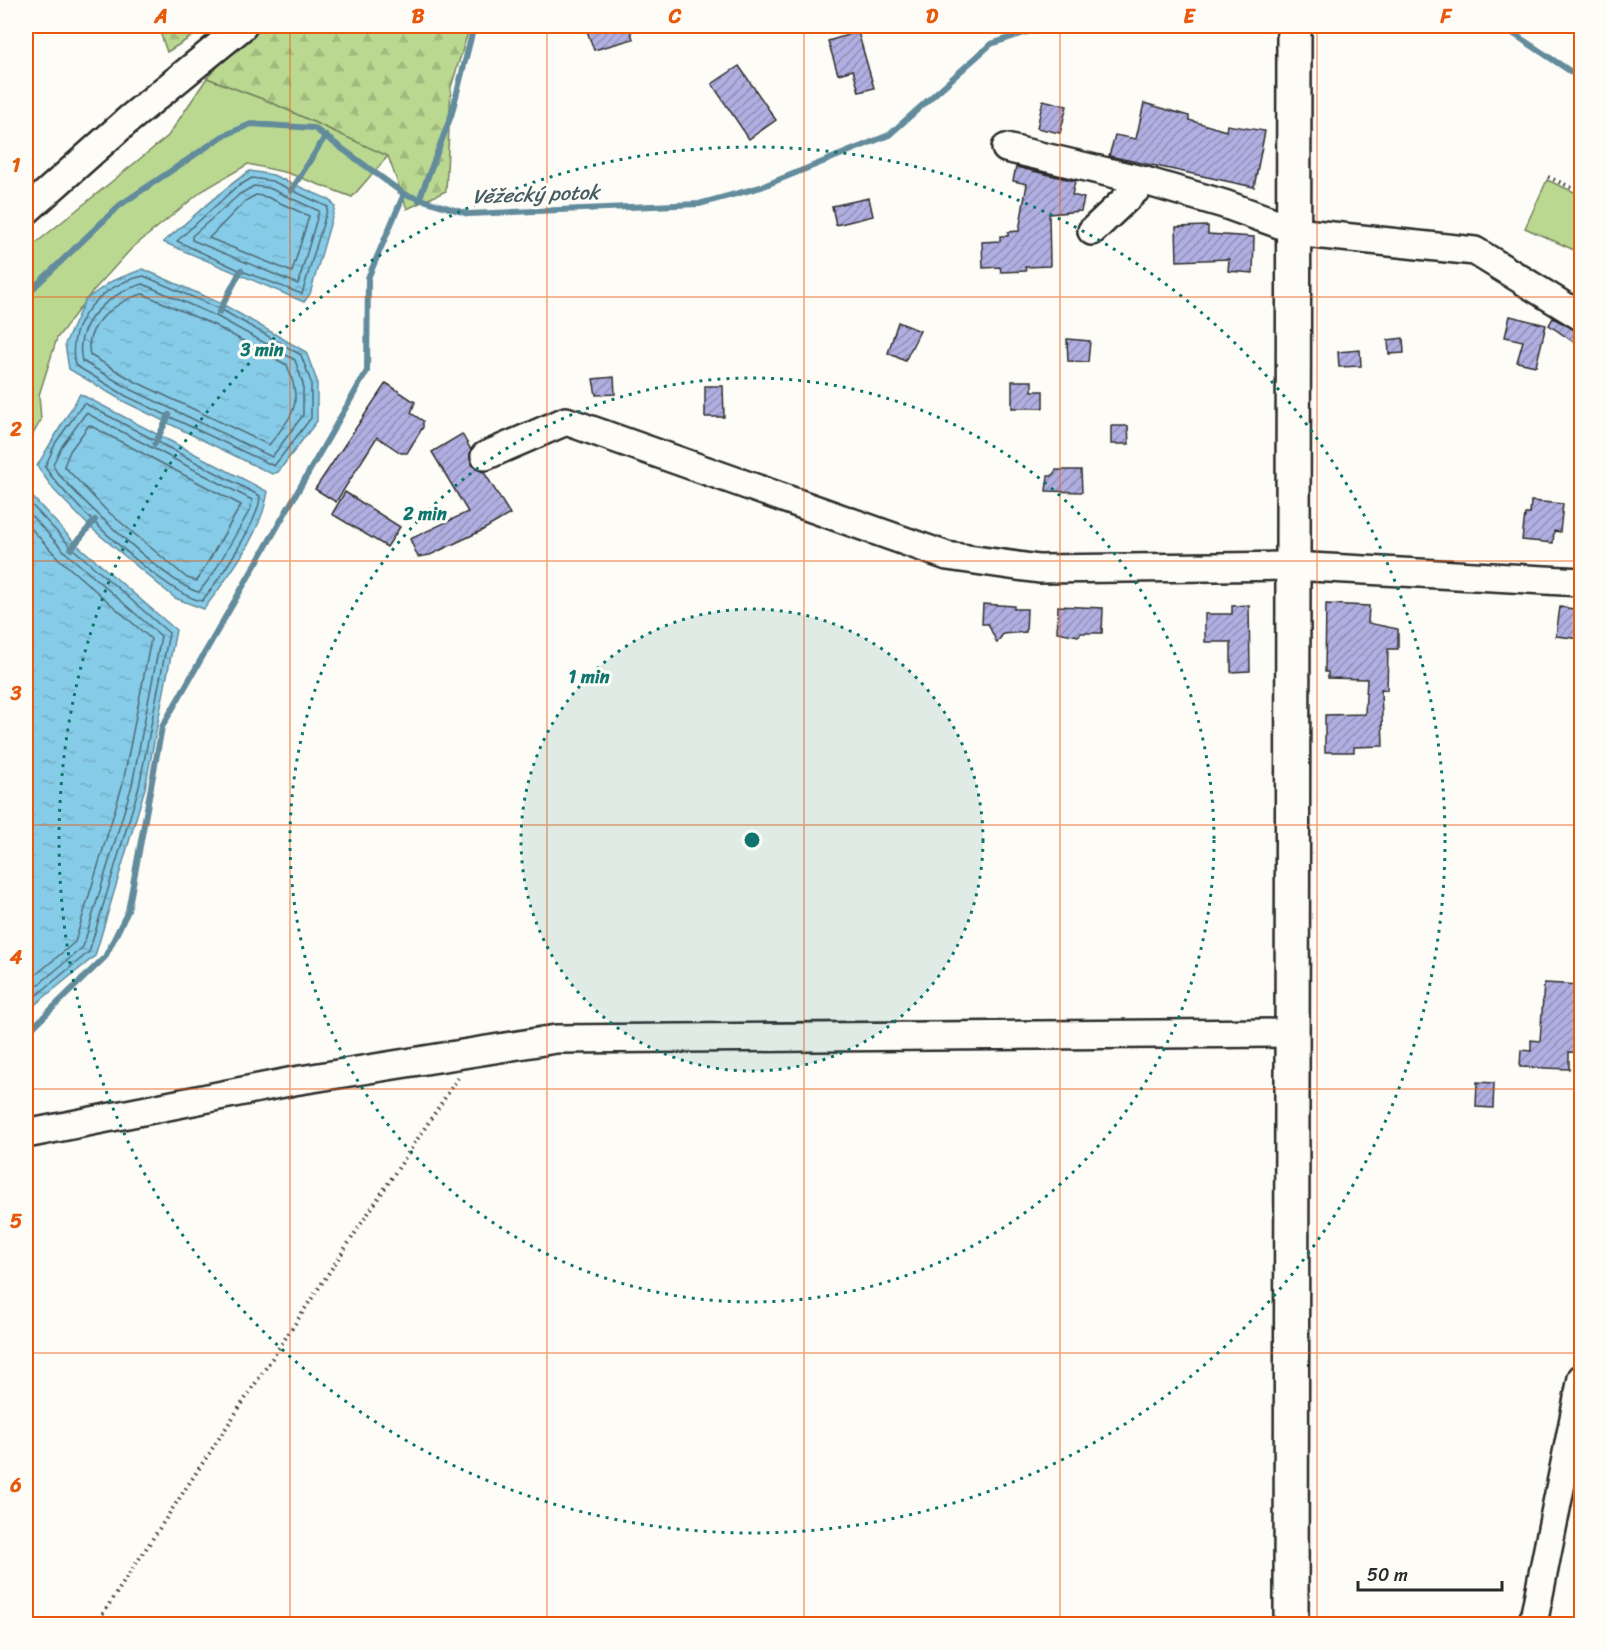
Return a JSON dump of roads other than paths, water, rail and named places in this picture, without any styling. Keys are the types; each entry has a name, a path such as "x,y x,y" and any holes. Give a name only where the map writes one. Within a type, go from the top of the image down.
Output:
{"main road":[{"path":"1292,1624 1294,26"}],"street":[{"path":"26,211 128,120 243,26"},
{"path":"1006,148 1145,181 1328,238 1475,251 1581,317"},
{"path":"1092,231 1145,181"},
{"path":"485,456 566,421 947,556 1039,569 1292,566 1581,582"},
{"path":"26,1134 294,1081 556,1039 1292,1033"},
{"path":"1533,1624 1581,1378"}],"water":[{"path":"250,171 273,175 330,200 335,207 310,294 304,302 163,242 216,196"},
{"path":"143,269 224,305 306,352 317,381 317,421 278,472 272,474 123,401 69,369 65,344 85,300 112,281"},
{"path":"80,394 268,492 259,523 243,554 204,609 175,598 90,527 54,490 37,466"},
{"path":"26,490 75,543 176,630 145,788 95,956 26,1012"}],"waterway":[{"path":"419,200 451,116 474,26"},
{"name":"Věžecký potok","path":"26,295 120,205 223,136 251,124 314,128 404,194 468,214 699,204 761,187 889,135 991,44 1045,26"},
{"name":"Věžecký potok","path":"1502,26 1582,79"},
{"path":"291,191 326,135"},
{"path":"26,1034 105,957 128,911 162,727 367,371 368,278 404,194"},
{"path":"219,312 241,270"},
{"path":"155,444 169,415"},
{"path":"71,549 95,520"}]}
